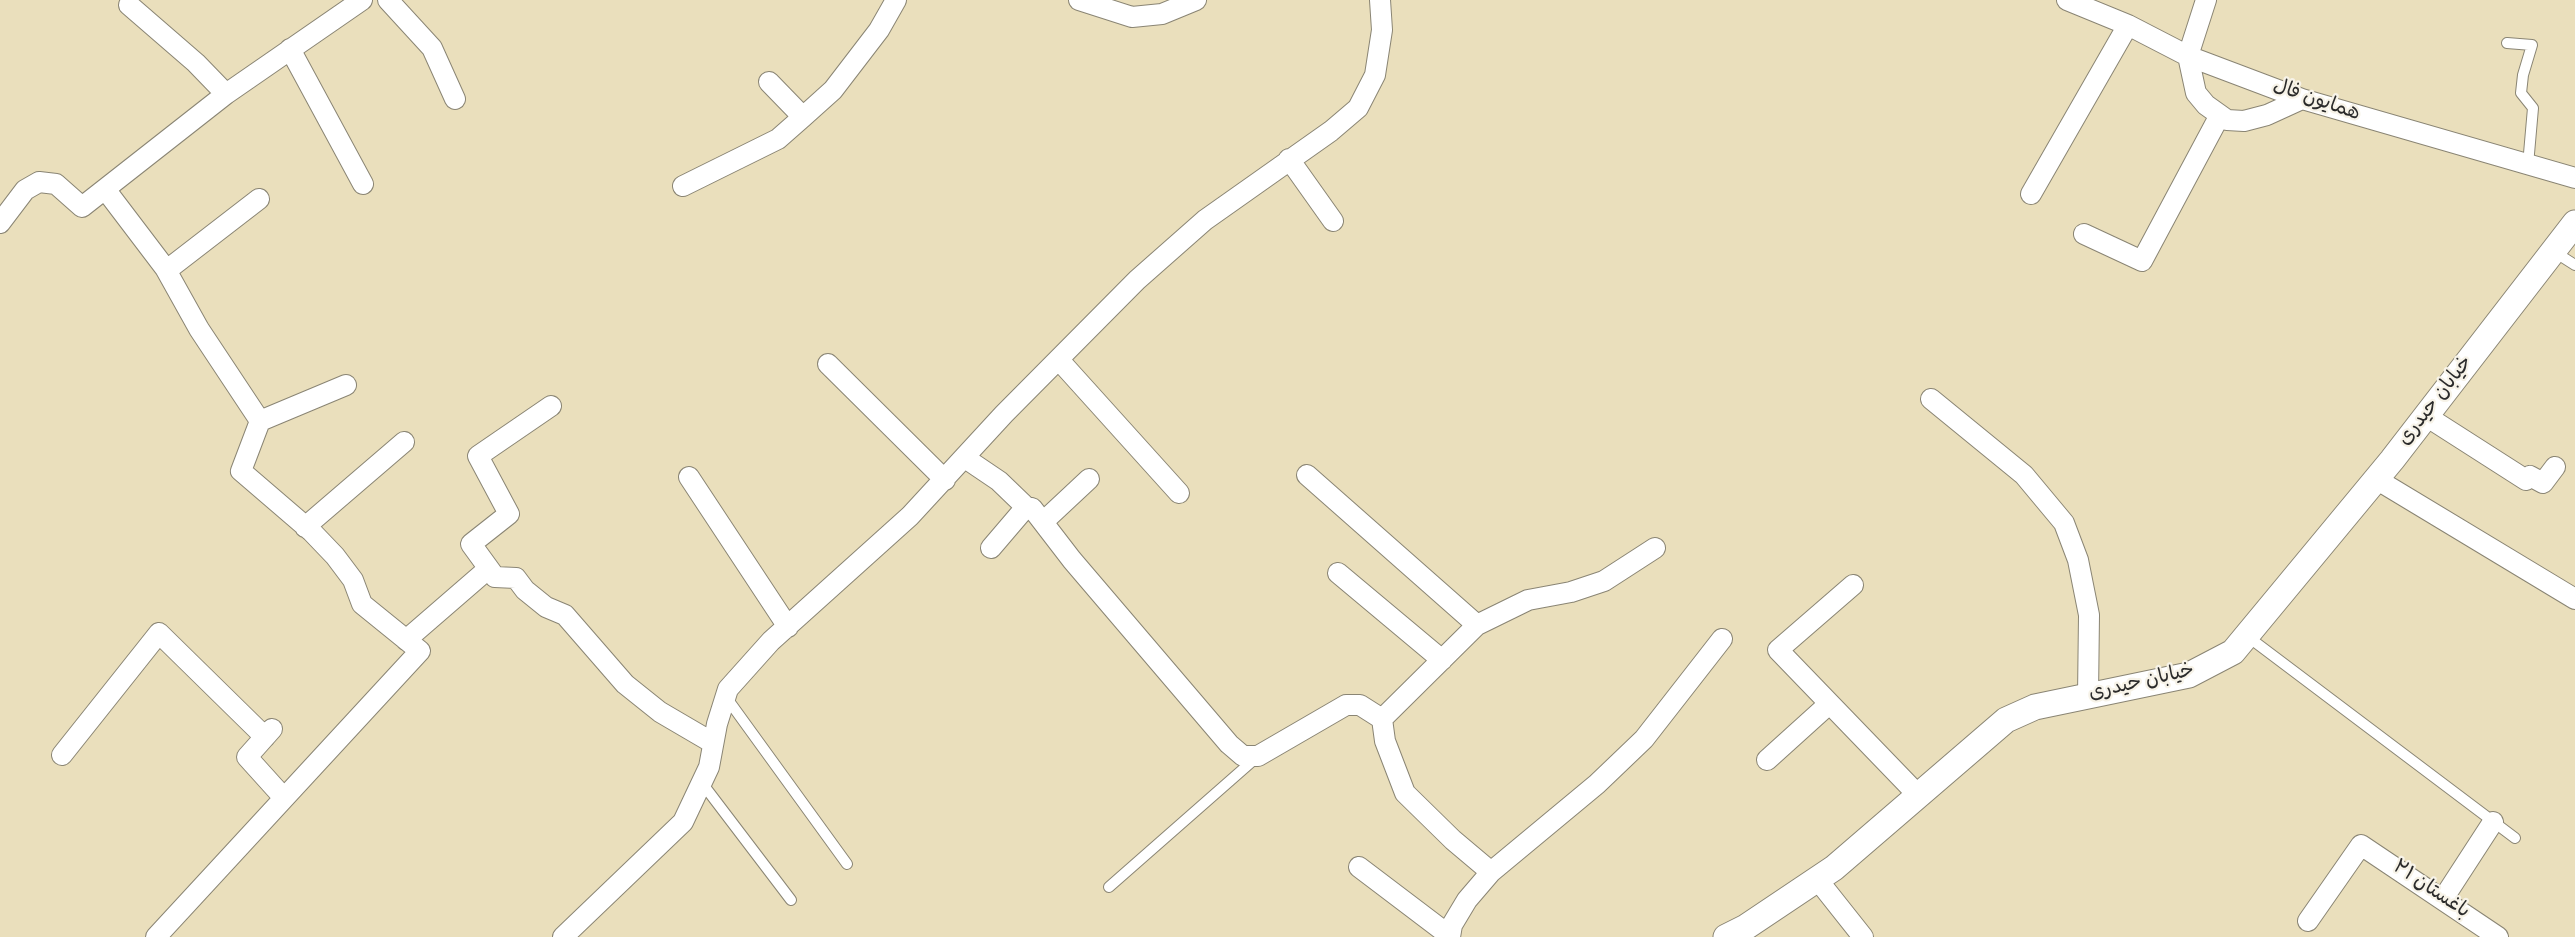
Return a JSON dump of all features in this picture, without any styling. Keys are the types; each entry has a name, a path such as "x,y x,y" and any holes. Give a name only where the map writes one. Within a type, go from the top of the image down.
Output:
{"street":[{"path":"0,223 25,190 39,182 56,184 82,207 226,94 362,0"},
{"path":"388,0 432,48 455,99"},
{"path":"683,186 778,139 834,90 879,30 896,0"},
{"path":"1079,0 1132,17 1162,14 1184,2"},
{"path":"563,937 683,822 709,768 717,724 728,689 771,642 910,516 946,480 1004,414 1137,280 1205,220 1331,131 1358,108 1375,75 1382,30 1380,0"},
{"name":"همایون فال","path":"2067,0 2128,25 2188,56 2302,99 2575,178"},
{"path":"2206,0 2188,56 2196,93 2206,106 2227,120 2244,121 2268,115 2302,99"},
{"path":"129,5 196,63 226,94"},
{"path":"2032,194 2128,25"},
{"path":"290,49 363,184"},
{"path":"769,82 803,117"},
{"path":"2084,234 2142,261 2220,115"},
{"path":"1289,159 1333,221"},
{"path":"105,189 167,270 199,329 260,421"},
{"path":"167,270 259,199"},
{"name":"خیابان حیدری","path":"1726,937 1746,927 1834,868 2006,720 2035,707 2201,670 2232,652 2376,479 2575,223"},
{"path":"1059,360 1179,493"},
{"path":"828,364 946,480"},
{"path":"156,937 420,651 362,604 353,580 335,556 306,527 241,471 260,421 346,385"},
{"path":"1931,399 2024,475 2064,523 2078,560 2089,616 2088,696"},
{"path":"552,406 478,456 509,514 471,544 495,577 516,578 525,590 546,607 565,615 625,684 660,712 713,743"},
{"path":"2426,416 2526,480 2530,476 2543,483 2556,467"},
{"path":"306,527 404,442"},
{"path":"965,458 999,480 1026,508 1032,508 1072,560 1229,744 1243,756 1258,756 1346,705 1360,705 1382,719 1385,741 1405,793 1453,840 1491,872"},
{"path":"1307,475 1477,625"},
{"path":"690,477 788,626"},
{"path":"1043,522 1090,478"},
{"path":"2376,479 2575,599"},
{"path":"991,548 1026,508"},
{"path":"1382,719 1477,625 1528,600 1571,592 1604,581 1655,548"},
{"path":"406,640 488,569"},
{"path":"1338,573 1442,660"},
{"path":"1853,585 1778,650 1918,795"},
{"path":"62,755 159,634 269,733 247,757 284,798"},
{"path":"1360,867 1450,937 1452,925 1463,906 1491,872 1597,784 1644,739 1722,639"},
{"path":"1767,760 1830,704"},
{"path":"2443,899 2493,822"},
{"name":"باغستان ۲۱","path":"2308,921 2361,845 2498,937"},
{"path":"1817,879 1864,937"}],"lane":[{"path":"2507,43 2532,45 2523,75 2521,93 2533,108 2528,165"},
{"path":"2553,252 2575,265"},
{"path":"2247,636 2515,838"},
{"path":"726,696 846,864"},
{"path":"1109,886 1258,756"},
{"path":"702,783 791,900"}]}
